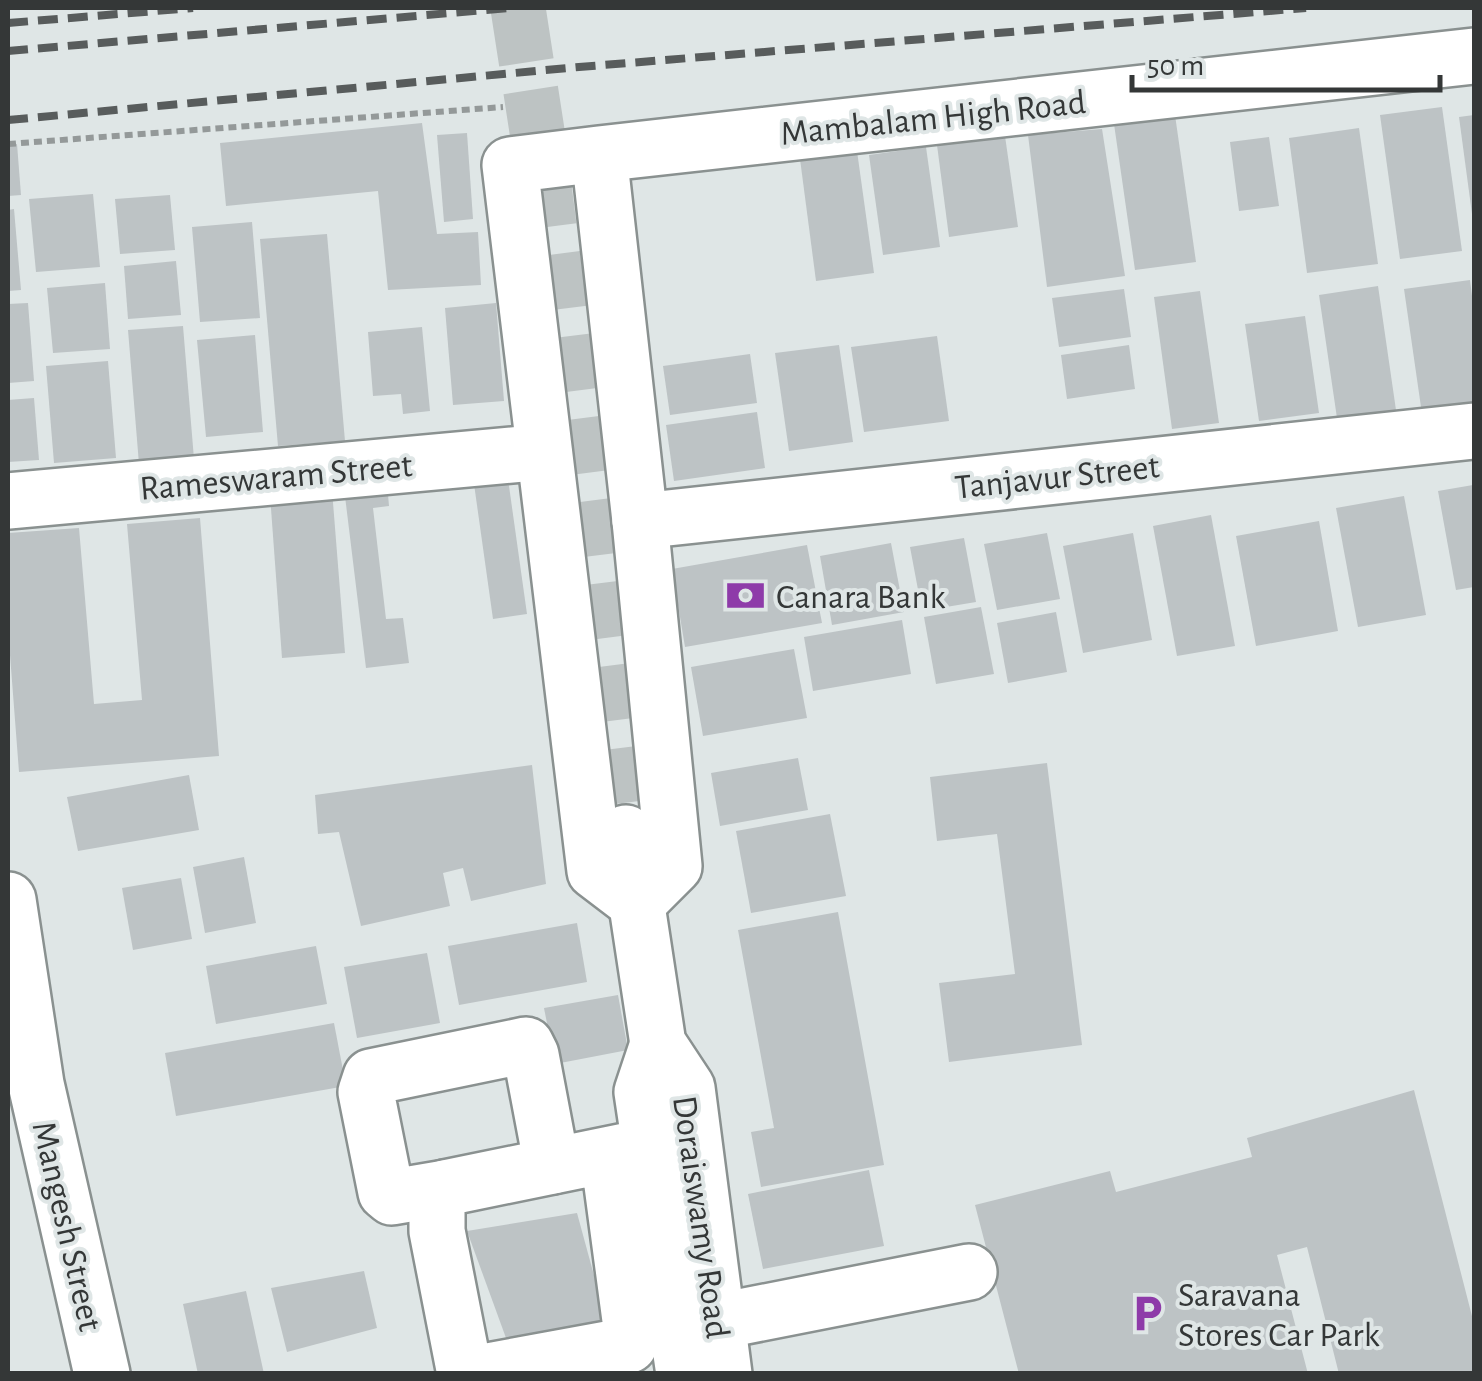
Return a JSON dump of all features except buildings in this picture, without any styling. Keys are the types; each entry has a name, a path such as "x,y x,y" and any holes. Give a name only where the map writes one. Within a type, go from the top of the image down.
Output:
{"street":[{"name":"Mambalam High Road","path":"544,452 510,165 1474,56"},
{"path":"599,154 674,866 636,902"},
{"name":"Tanjavur Street","path":"640,521 1474,431"},
{"path":"544,452 596,872 636,902"},
{"name":"Rameswaram Street","path":"8,501 544,452"},
{"path":"626,833 658,1044"},
{"name":"Mangesh Street","path":"8,900 36,1084 102,1374"},
{"name":"Doraiswamy Road","path":"658,1044 629,1151 684,1374"},
{"name":"Doraiswamy Road","path":"658,1044 687,1088 721,1349"},
{"path":"445,1188 437,1205 437,1231 464,1368 477,1373 629,1345 629,1151 392,1198 386,1192 366,1092 371,1076 526,1045 552,1166"},
{"path":"721,1349 730,1319 969,1272"}],"path":[{"path":"8,144 503,107"}],"tunnel":[{"path":"518,8 626,833"}],"railway":[{"path":"8,23 193,8"},
{"path":"8,51 509,8"},
{"path":"8,120 579,67 1306,8"}],"place":[{"name":"Canara Bank","path":"746,596"},
{"name":"Saravana Stores Car Park","path":"1148,1314"}]}
